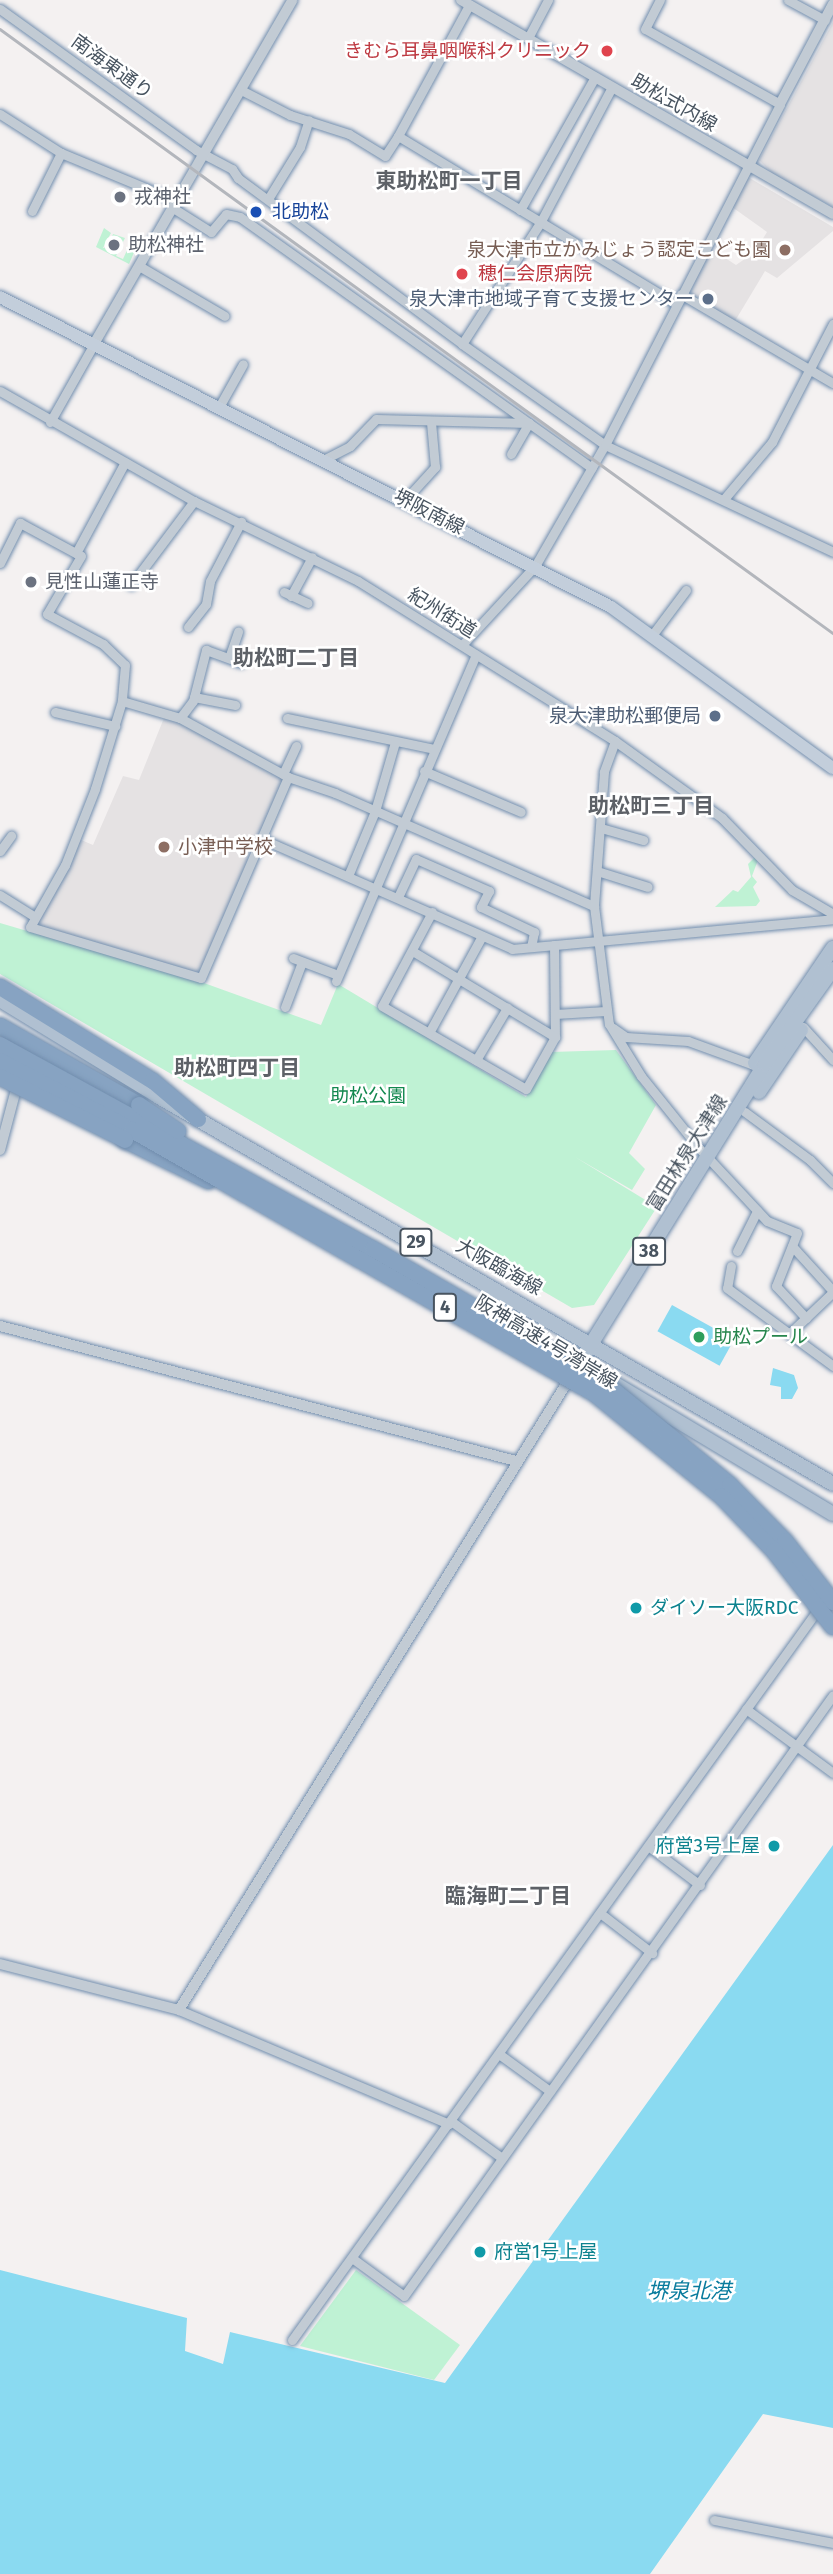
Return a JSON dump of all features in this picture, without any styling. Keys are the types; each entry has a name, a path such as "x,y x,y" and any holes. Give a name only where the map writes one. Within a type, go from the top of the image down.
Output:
{"highway":[{"path":"0,987 172,1094 198,1119"},
{"path":"0,1026 373,1249"},
{"name":"阪神高速4号湾岸線","path":"0,1045 373,1249 579,1367 638,1406 759,1514 833,1601"},
{"name":"阪神高速4号湾岸線","path":"0,1061 562,1373 627,1416 748,1523 833,1625"},
{"path":"0,1075 19,1081"},
{"path":"0,1075 290,1220"}],"main road":[{"name":"堺阪南線","path":"0,296 535,566 653,634 833,768"},
{"name":"38","path":"719,1140 729,1107 833,948"},
{"name":"富田林泉大津線","path":"580,1362 708,1156 833,969"},
{"name":"38","path":"719,1140 730,1135 833,985"},
{"name":"大阪臨海線","path":"0,999 198,1119 592,1342 833,1484"},
{"name":"29","path":"0,1033 580,1362 833,1514"},
{"path":"19,1081 122,1134 187,1157 240,1186 281,1192"}],"street":[{"path":"50,422 293,0"},
{"path":"527,38 548,0"},
{"path":"660,0 645,29 780,104"},
{"path":"462,645 535,566 606,445 746,166 830,13 788,0"},
{"path":"241,90 309,120 349,134 385,156 471,3"},
{"name":"助松式内線","path":"471,3 746,166 833,214"},
{"name":"南海東通り","path":"0,9 204,153 232,169 462,344 606,445 833,552"},
{"path":"520,211 595,77"},
{"path":"462,344 540,223 612,87"},
{"path":"0,114 61,153 175,204 211,232 223,216 240,217 592,468"},
{"path":"268,199 300,147 309,120"},
{"path":"398,136 676,304"},
{"path":"32,211 61,153"},
{"path":"139,266 225,316"},
{"path":"681,294 833,383"},
{"path":"724,499 772,442 833,324"},
{"path":"219,407 243,365"},
{"name":"紀州街道","path":"0,391 50,422 194,501 312,557 462,645 615,741 722,818 792,890 833,914"},
{"path":"325,459 350,446 376,419 529,423"},
{"path":"405,500 435,467 431,422"},
{"path":"511,454 529,423"},
{"path":"76,553 125,462"},
{"path":"131,585 194,501"},
{"path":"188,627 206,604 210,580 241,522"},
{"path":"1,557 20,523 81,556 47,614 120,656 125,665 122,701 115,726 65,865 30,927 201,978 262,839 296,746"},
{"path":"308,603 288,594 312,557"},
{"path":"653,634 686,590"},
{"path":"229,658 238,632"},
{"path":"180,718 194,697 206,650 241,663"},
{"path":"285,1007 288,985 298,960 337,978 374,886 476,655"},
{"path":"194,697 235,705"},
{"path":"122,701 180,718 285,776 375,811 401,825 593,906"},
{"path":"55,712 115,726"},
{"path":"287,718 434,749"},
{"path":"615,741 604,772 593,906 609,1024 641,1076 766,1222 797,1233 776,1286 806,1318"},
{"path":"348,876 375,811 395,742"},
{"path":"424,771 521,812"},
{"path":"601,828 643,840"},
{"path":"0,851 11,836"},
{"path":"262,839 512,948 833,919"},
{"path":"398,897 416,859 489,891 481,907 534,932 531,947"},
{"path":"597,871 648,887"},
{"path":"0,895 34,916"},
{"path":"432,912 414,952 383,1006 526,1089 555,1037 554,945"},
{"path":"430,1031 482,936"},
{"path":"414,952 555,1037"},
{"path":"476,1060 507,1009"},
{"path":"555,1014 606,1011"},
{"path":"609,1024 626,1037 688,1041 754,1065"},
{"path":"803,1027 833,1060"},
{"path":"0,1150 29,1050"},
{"path":"745,1112 810,1160 833,1183"},
{"path":"737,1251 757,1211"},
{"path":"790,1333 833,1291 792,1246"},
{"path":"731,1266 727,1288 833,1366"},
{"path":"0,1326 516,1461"},
{"path":"179,2010 516,1461 580,1362"},
{"path":"292,2340 833,1590"},
{"path":"816,1612 833,1625"},
{"path":"352,2258 404,2296 652,1953 833,1695"},
{"path":"746,1709 833,1773"},
{"path":"648,1846 700,1885"},
{"path":"600,1913 652,1953"},
{"path":"0,1964 179,2010 450,2122 502,2158"},
{"path":"499,2054 550,2091"},
{"path":"714,2520 833,2543"}],"shaded area":[{"path":"833,22 833,207 773,174 759,160"},
{"name":"泉大津市立かみじょう認定こども園","path":"748,177 833,227 833,231 777,278 765,271 735,321 689,295 710,248 736,265 755,252 767,232 732,207"},
{"name":"小津中学校","path":"164,718 184,724 279,775 282,781 200,970 192,973 40,927 37,921 79,839 93,845 123,776 139,780"}],"green space":[{"path":"104,228 111,233 103,248 108,247 113,234 125,238 116,256 123,259 129,246 136,248 129,264 96,247"},
{"path":"755,857 758,860 752,876 757,882 753,887 760,901 756,906 715,907 733,890 738,892 751,877 748,864"},
{"name":"助松公園","path":"0,923 204,983 321,1025 338,984 526,1097 551,1052 616,1050 656,1105 629,1153 645,1169 632,1190 575,1157 657,1207 594,1305 572,1308 0,974"},
{"path":"356,2270 460,2345 434,2380 300,2346"}],"water":[{"name":"助松プール","path":"672,1305 734,1339 720,1366 657,1331"},
{"path":"773,1368 794,1375 798,1388 792,1399 781,1399 781,1387 770,1385"},
{"name":"堺泉北港","path":"833,1845 833,2428 763,2414 650,2574 0,2574 0,2270 187,2318 185,2351 223,2364 230,2332 445,2383"}],"railway":[{"path":"0,29 833,633"}],"place":[{"name":"きむら耳鼻咽喉科クリニック","path":"607,51"},
{"name":"戎神社","path":"120,197"},
{"name":"北助松","path":"256,212"},
{"name":"助松神社","path":"114,245"},
{"name":"泉大津市立かみじょう認定こども園","path":"785,250"},
{"name":"穂仁会原病院","path":"462,274"},
{"name":"泉大津市地域子育て支援センター","path":"708,299"},
{"name":"見性山蓮正寺","path":"31,582"},
{"name":"泉大津助松郵便局","path":"715,716"},
{"name":"小津中学校","path":"164,847"},
{"name":"助松プール","path":"699,1337"},
{"name":"ダイソー大阪RDC","path":"636,1608"},
{"name":"府営3号上屋","path":"774,1846"},
{"name":"府営1号上屋","path":"480,2252"}],"district":[{"name":"東助松町一丁目","path":"449,181"},
{"name":"助松町二丁目","path":"296,658"},
{"name":"助松町三丁目","path":"651,806"},
{"name":"助松町四丁目","path":"237,1068"},
{"name":"臨海町二丁目","path":"508,1896"}]}
